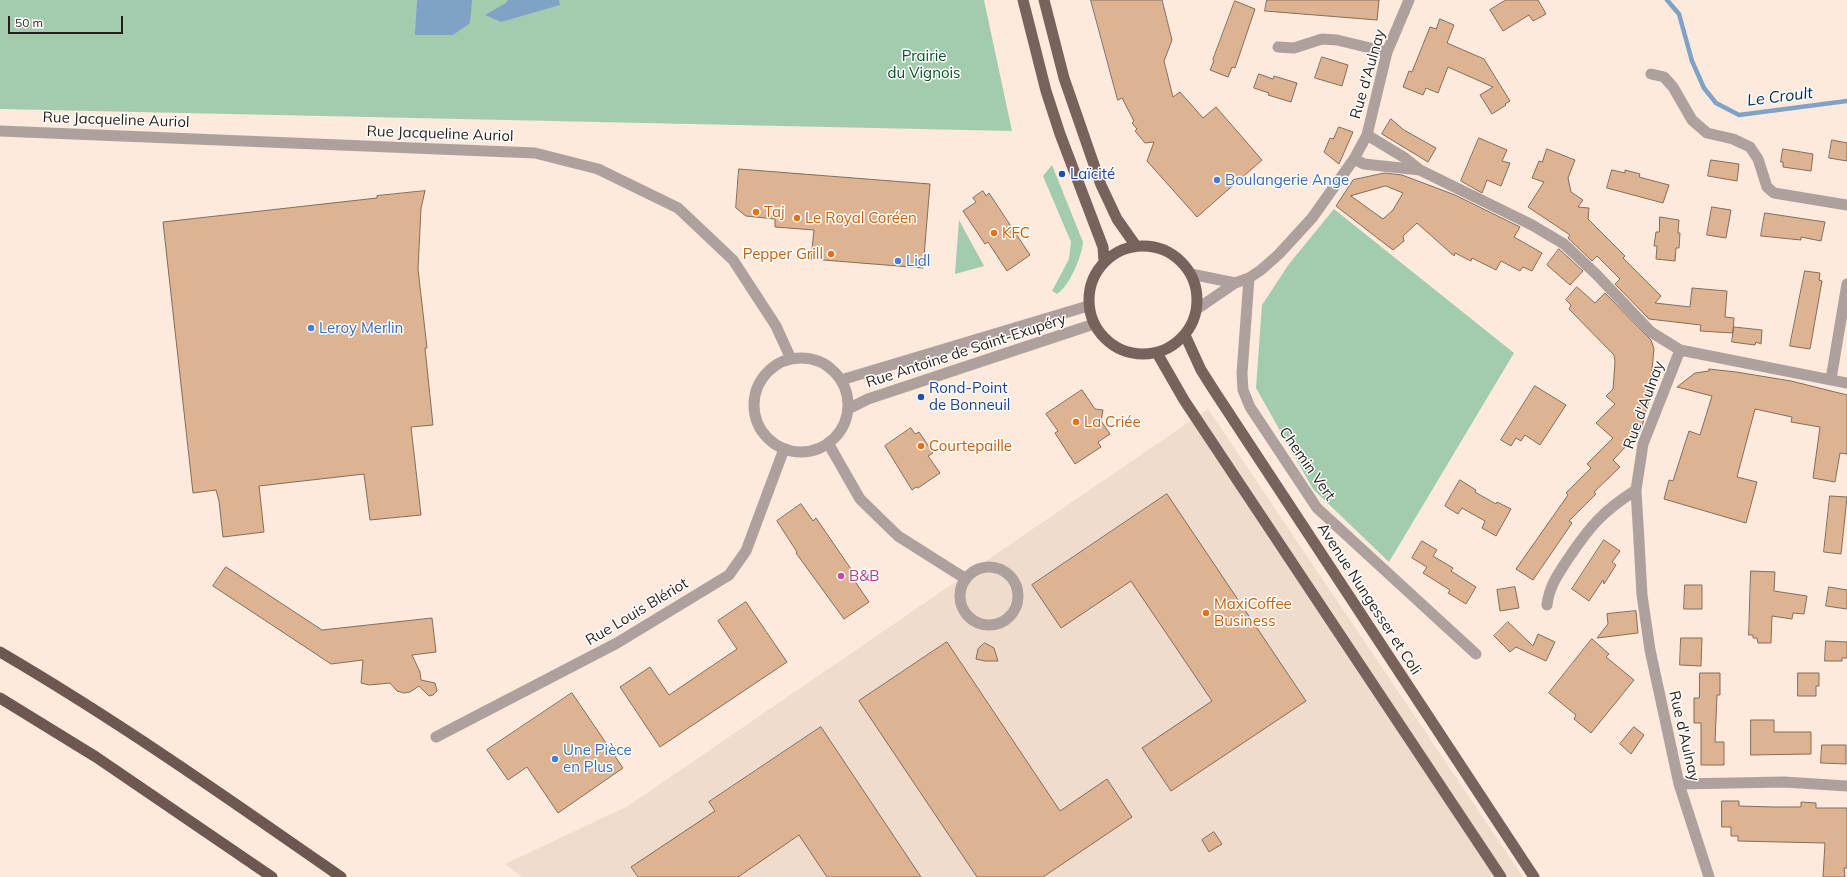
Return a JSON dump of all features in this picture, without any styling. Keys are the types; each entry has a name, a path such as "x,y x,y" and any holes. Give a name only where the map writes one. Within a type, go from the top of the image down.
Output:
{"highway":[{"path":"0,652 174,762 341,877"},
{"path":"0,698 96,757 272,877"}],"main road":[{"path":"1023,0 1046,91 1060,134 1103,247 1104,261"},
{"path":"1044,0 1064,78 1101,185 1117,219 1136,246"},
{"path":"1147,245 1164,250 1180,260 1191,274 1198,297 1197,309 1185,335 1172,346 1157,352 1138,354 1120,349 1105,339 1094,324 1088,306 1089,290 1094,274 1104,261 1116,252 1136,246 1147,245"},
{"name":"Avenue Nungesser et Coli","path":"1185,335 1201,370 1215,392 1534,877"},
{"path":"1157,352 1184,400 1501,877"}],"street":[{"name":"Rue d'Aulnay","path":"1197,309 1235,283 1249,278 1261,270 1279,254 1312,218 1354,159 1366,135 1387,52 1409,0"},
{"path":"1278,47 1294,48 1322,40 1330,40 1387,52"},
{"path":"1651,74 1664,77 1673,88 1692,120 1707,132 1733,139 1750,146 1758,159 1767,187 1774,193 1847,205"},
{"name":"Rue Jacqueline Auriol","path":"0,131 535,153 598,168 678,208 733,260 776,326 791,358"},
{"name":"Rue d'Aulnay","path":"1366,135 1405,158 1420,170 1532,225 1564,244 1596,274 1651,332 1680,350 1643,444 1636,490 1642,595 1648,644 1679,784 1709,877"},
{"name":"Rue d'Aulnay","path":"1354,159 1364,164 1420,170"},
{"path":"1191,274 1235,283"},
{"name":"Chemin Vert","path":"1249,278 1242,372 1243,390 1250,407 1317,508 1476,654"},
{"path":"1831,379 1847,284"},
{"name":"Rue Antoine de Saint-Exupéry","path":"841,380 1088,306"},
{"name":"Rue Antoine de Saint-Exupéry","path":"848,409 868,399 1094,324"},
{"path":"1680,350 1744,364 1847,383"},
{"path":"791,358 807,358 823,363 841,380 846,393 848,409 846,418 838,433 828,443 814,450 800,452 784,449 773,443 762,431 756,420 754,404 756,390 764,375 776,365 791,358"},
{"path":"828,443 860,499 898,536 966,579"},
{"name":"Rue Louis Blériot","path":"436,737 617,643 729,575 746,551 784,449"},
{"path":"1547,605 1548,595 1554,579 1589,529 1615,504 1636,490"},
{"path":"987,567 996,568 1010,576 1015,582 1018,599 1012,614 999,624 983,625 975,622 963,610 961,602 962,586 966,579 972,573 987,567"},
{"path":"1679,784 1784,782 1847,786"}],"shaded area":[{"path":"1208,409 1523,877 522,877 505,864 628,806"}],"green space":[{"name":"Prairie du Vignois","path":"0,0 984,0 1012,131 0,109"},
{"path":"1052,165 1083,242 1074,271 1066,285 1057,294 1052,291 1069,259 1071,242 1043,176"},
{"path":"1334,209 1514,353 1389,562 1313,489 1256,388 1262,305 1289,264"},
{"path":"959,220 984,266 955,274"}],"water":[{"path":"417,0 472,0 470,23 453,35 415,35"},
{"path":"508,0 559,0 560,5 501,22 485,15 506,3"}],"building":[{"path":"1091,0 1162,0 1172,40 1164,61 1173,97 1180,92 1203,118 1216,107 1262,160 1197,217 1147,161 1154,142 1145,143 1135,131 1137,129 1132,123 1134,121 1122,98 1118,100"},
{"path":"1267,0 1379,0 1377,20 1265,11"},
{"path":"1506,0 1538,0 1546,14 1533,21 1529,15 1503,31 1490,10"},
{"path":"1235,1 1255,9 1235,68 1232,67 1228,77 1210,70"},
{"path":"1440,19 1454,25 1447,43 1484,59 1510,101 1505,104 1506,105 1492,114 1480,95 1493,87 1448,67 1438,93 1426,88 1423,95 1403,87 1409,71 1412,72 1430,27 1436,29"},
{"path":"1322,57 1348,65 1342,86 1315,78"},
{"path":"1259,74 1273,79 1274,76 1297,83 1291,102 1268,95 1269,93 1254,88"},
{"path":"1391,119 1404,130 1436,148 1428,162 1382,134"},
{"path":"1339,127 1353,132 1339,164 1324,152 1330,138 1333,139"},
{"path":"1479,138 1507,150 1502,161 1510,163 1501,186 1487,180 1482,193 1461,181"},
{"path":"1832,140 1847,143 1847,161 1829,158"},
{"path":"1547,149 1575,160 1568,178 1571,192 1583,200 1578,207 1589,208 1588,219 1625,256 1623,258 1661,296 1655,303 1690,307 1692,288 1727,291 1725,317 1734,318 1733,333 1700,331 1701,325 1649,319 1615,284 1620,279 1597,256 1592,261 1568,238 1570,235 1528,207 1544,182 1532,178 1539,161 1542,162"},
{"path":"1783,149 1813,154 1811,171 1783,167 1783,162 1781,162"},
{"path":"1711,160 1739,164 1737,181 1708,176"},
{"path":"739,169 930,184 923,268 811,259 814,230 775,227 775,219 746,216 736,208"},
{"path":"1612,170 1625,173 1625,170 1640,174 1639,177 1669,185 1663,203 1607,188"},
{"path":"1385,173 1402,175 1455,195 1520,227 1514,237 1542,253 1532,271 1523,267 1520,271 1501,261 1496,270 1472,258 1471,261 1455,253 1454,256 1417,223 1403,236 1404,241 1393,250 1336,206 1353,180","holes":["1386,186 1403,193 1393,210 1383,219 1351,196"]},
{"name":"Leroy Merlin","path":"425,191 421,208 418,269 427,348 425,348 433,425 411,427 421,515 370,520 364,474 259,486 264,532 223,537 219,501 216,490 193,493 163,222 377,198 377,196"},
{"path":"983,191 986,196 989,193 1030,255 1007,271 988,242 985,244 963,211 976,202 973,198"},
{"path":"1712,207 1731,210 1726,238 1707,235"},
{"path":"1765,213 1825,222 1821,241 1801,237 1801,240 1761,236"},
{"path":"1660,217 1679,220 1679,248 1676,248 1675,261 1656,259 1657,246 1654,246 1656,232 1659,232"},
{"path":"1559,249 1583,271 1570,285 1547,265"},
{"path":"1805,271 1820,273 1819,280 1822,281 1810,349 1790,346"},
{"path":"1577,287 1595,303 1605,293 1651,340 1654,349 1649,400 1641,430 1613,460 1620,467 1594,492 1596,494 1569,521 1572,523 1533,580 1516,569 1568,495 1566,493 1591,468 1587,464 1613,438 1596,423 1615,404 1606,396 1613,389 1615,362 1614,355 1569,309 1571,305 1566,300"},
{"path":"1734,327 1762,330 1761,344 1756,342 1755,345 1732,342"},
{"path":"1709,369 1791,381 1847,395 1847,454 1840,453 1835,482 1813,478 1820,427 1791,422 1792,417 1755,409 1737,477 1757,482 1746,523 1664,499 1669,480 1673,481 1689,431 1700,435 1712,396 1677,387 1695,373 1709,371"},
{"path":"1535,386 1566,405 1540,445 1525,435 1521,441 1516,438 1511,446 1501,440"},
{"path":"1082,390 1095,409 1103,410 1101,421 1110,434 1098,442 1101,447 1075,464 1055,433 1058,431 1046,414"},
{"path":"911,428 915,434 919,432 933,453 928,456 940,473 918,488 916,487 912,490 885,446"},
{"path":"1460,480 1476,490 1475,492 1496,504 1497,502 1511,509 1496,536 1482,528 1485,521 1462,508 1458,514 1445,506"},
{"path":"1167,494 1306,701 1171,791 1142,748 1212,701 1131,581 1061,628 1032,585"},
{"path":"1830,496 1847,497 1841,554 1824,552"},
{"path":"801,504 813,521 816,518 853,572 850,574 869,602 844,619 796,553 797,552 777,521"},
{"path":"1604,540 1620,551 1612,562 1616,565 1604,584 1603,580 1589,601 1572,589"},
{"path":"1422,541 1437,550 1433,556 1453,568 1451,571 1476,587 1466,604 1448,593 1450,590 1423,573 1427,567 1412,558"},
{"path":"226,567 322,630 432,618 436,652 412,655 420,672 421,680 435,683 437,691 433,695 429,696 419,686 410,692 404,693 397,691 390,683 369,685 361,683 363,660 331,664 213,586"},
{"path":"1751,571 1775,572 1774,591 1807,596 1804,614 1793,613 1792,619 1772,616 1771,643 1758,643 1757,638 1753,638 1753,635 1749,635"},
{"path":"1685,585 1702,585 1702,609 1684,609"},
{"path":"1515,587 1519,608 1500,611 1497,590"},
{"path":"1829,587 1847,590 1847,609 1826,606"},
{"path":"746,602 787,662 660,747 620,687 650,667 669,695 737,649 718,621"},
{"path":"1636,611 1638,633 1597,638 1608,624 1607,614"},
{"path":"1508,622 1533,646 1538,634 1555,642 1546,661 1516,647 1510,652 1494,636"},
{"path":"1681,638 1702,638 1701,666 1680,665"},
{"path":"1592,639 1609,654 1606,657 1634,680 1591,733 1574,719 1576,715 1549,693"},
{"path":"1826,641 1847,642 1847,658 1842,658 1842,661 1825,661"},
{"path":"947,642 1060,811 1107,779 1132,817 1043,877 977,877 859,701"},
{"path":"985,643 994,648 998,661 976,659 978,649"},
{"path":"1700,673 1720,673 1720,695 1717,695 1715,742 1724,742 1724,765 1701,765 1701,723 1694,723 1694,698 1699,698"},
{"path":"1798,673 1819,673 1819,686 1816,686 1816,696 1798,696"},
{"name":"Une Pièce en Plus","path":"572,693 623,768 558,813 527,767 508,780 487,750"},
{"path":"1751,720 1774,720 1774,732 1811,732 1811,754 1751,755"},
{"path":"821,727 921,877 827,877 799,835 738,877 638,877 631,867 715,811 709,802"},
{"path":"1634,727 1644,735 1631,754 1620,744"},
{"path":"1822,745 1846,745 1846,764 1821,763"},
{"path":"1722,801 1739,801 1739,806 1801,807 1801,802 1816,803 1816,808 1847,808 1847,868 1844,868 1845,877 1823,877 1825,843 1738,841 1738,836 1731,836 1731,827 1722,827"},
{"path":"1214,832 1222,844 1209,852 1202,840"}],"waterway":[{"name":"Le Croult","path":"1667,0 1679,14 1692,61 1704,88 1716,103 1739,115 1847,101"}],"place":[{"name":"Laïcité","path":"1062,174"},
{"name":"Boulangerie Ange","path":"1217,180"},
{"name":"Taj","path":"756,212"},
{"name":"Le Royal Coréen","path":"797,218"},
{"name":"KFC","path":"994,233"},
{"name":"Pepper Grill","path":"831,254"},
{"name":"Lidl","path":"898,261"},
{"name":"Leroy Merlin","path":"311,328"},
{"name":"Rond-Point de Bonneuil","path":"921,397"},
{"name":"La Criée","path":"1076,422"},
{"name":"Courtepaille","path":"921,446"},
{"name":"B&B","path":"841,576"},
{"name":"MaxiCoffee Business","path":"1206,613"},
{"name":"Une Pièce en Plus","path":"555,759"}]}
